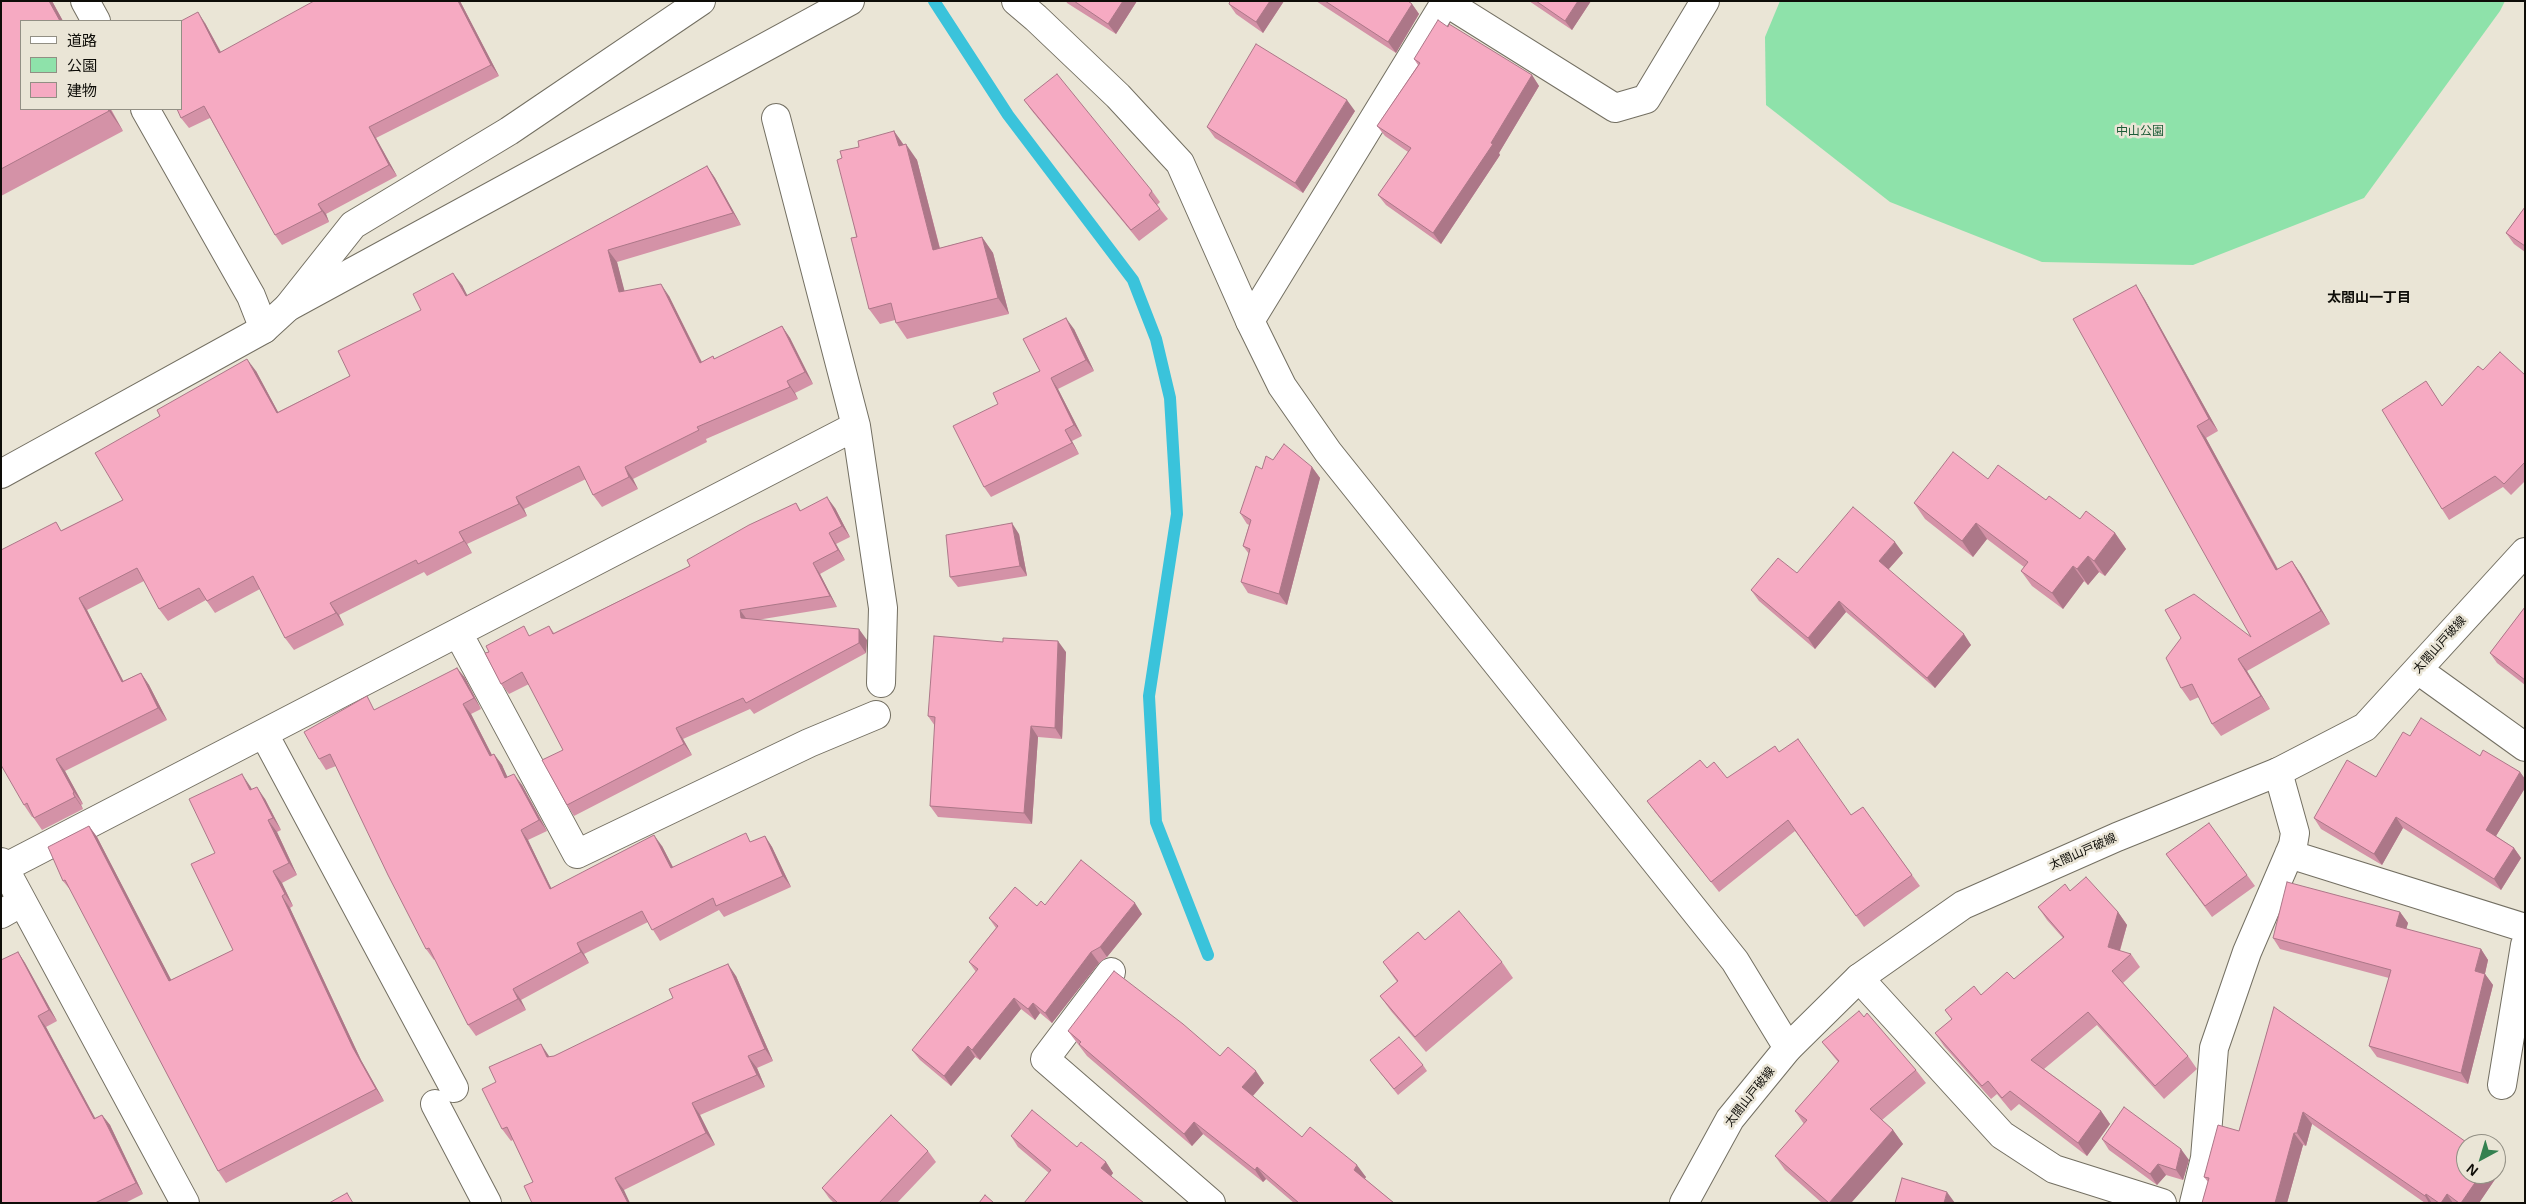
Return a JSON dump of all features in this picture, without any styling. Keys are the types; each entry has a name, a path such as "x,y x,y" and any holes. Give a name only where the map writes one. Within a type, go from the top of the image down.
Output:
{"street":[{"path":"85,1 95,20"},
{"path":"1,474 264,329 288,307 353,225 509,131 701,1"},
{"path":"288,307 850,1"},
{"path":"1016,1 1118,96 1180,163 1250,321 1282,386 1328,452 1735,961 1788,1048"},
{"path":"1250,321 1445,2 1615,108 1646,99 1705,1"},
{"path":"146,110 251,296 264,329"},
{"path":"776,118 856,426 883,608 881,683"},
{"path":"185,1203 12,908 3,865 264,734 856,426"},
{"name":"太閤山戸破線","path":"1684,1203 1730,1119 1788,1048 1859,978 1963,905 2117,837 2278,772 2365,727 2525,552"},
{"path":"458,633 577,854 809,743 876,715"},
{"path":"2418,670 2525,747"},
{"path":"264,734 444,1096 487,1203"},
{"path":"2194,1203 2205,1158 2214,1048 2247,952 2289,854 2295,834 2278,772"},
{"path":"2289,854 2525,928"},
{"path":"2502,1085 2525,945"},
{"path":"1111,972 1045,1059 1210,1203"},
{"path":"1859,978 2002,1135 2054,1169 2162,1203"}],"green space":[{"name":"中山公園","path":"1780,1 2505,1 2500,11 2364,198 2193,265 2042,262 1890,202 1766,105 1765,37"}],"building":[{"path":"1,1 49,1 59,20 20,20 20,110 109,111 1,169"},
{"path":"314,1 458,1 491,65 369,127 389,165 318,204 322,211 275,235 204,106 181,118 177,110 182,110 182,20 198,12 219,53"},
{"path":"1074,1 1123,1 1108,24"},
{"path":"1230,1 1270,1 1256,22 1229,4"},
{"path":"1325,1 1408,1 1412,4 1388,42"},
{"path":"1536,1 1578,1 1565,21"},
{"path":"1438,20 1448,27 1449,24 1532,75 1491,143 1493,144 1433,233 1378,195 1411,148 1377,126 1420,63 1414,59"},
{"path":"1256,44 1347,100 1295,183 1207,127"},
{"path":"1057,74 1152,191 1149,195 1160,209 1131,230 1024,100"},
{"path":"894,131 899,146 906,144 933,250 982,237 998,298 896,323 891,303 869,309 851,238 857,237 837,160 842,158 840,151 859,147 858,141"},
{"path":"707,166 733,213 608,250 619,292 661,284 700,363 713,356 714,359 782,326 805,372 787,381 790,387 697,427 699,430 625,467 629,477 593,495 579,466 516,497 519,504 459,532 464,541 418,564 416,560 330,603 336,613 285,638 253,576 207,601 199,588 159,609 137,568 79,598 122,682 141,673 158,708 56,759 75,797 34,818 27,803 24,805 1,765 1,550 56,522 61,531 123,500 95,453 160,416 157,410 247,359 277,413 350,376 338,351 421,310 413,294 453,273 466,296"},
{"path":"2525,207 2525,246 2506,233"},
{"path":"2136,285 2209,419 2197,426 2276,570 2292,561 2321,611 2238,659 2261,696 2212,724 2192,684 2181,688 2166,658 2181,638 2165,610 2194,594 2251,637 2073,319"},
{"path":"1066,318 1086,360 1051,378 1074,425 1065,430 1072,443 984,487 953,426 998,404 993,393 1040,371 1023,339"},
{"path":"2500,352 2525,375 2525,462 2504,484 2495,476 2442,509 2382,410 2426,381 2442,406 2478,366 2483,370"},
{"path":"1284,444 1312,467 1279,594 1241,582 1250,549 1243,546 1251,520 1240,513 1256,466 1262,469 1266,456 1273,460"},
{"path":"1953,452 1988,479 1998,465 2046,500 2049,496 2080,519 2086,511 2115,533 2094,561 2088,556 2077,569 2073,566 2052,593 2021,571 2028,562 1976,523 1962,541 1914,503"},
{"path":"827,497 842,526 829,533 838,550 813,563 830,596 740,610 741,618 859,629 859,643 746,703 743,698 676,728 684,744 567,805 542,760 563,750 522,672 501,684 485,653 489,652 486,646 524,626 529,636 549,626 553,634 690,566 687,560 749,525 796,503 800,511"},
{"path":"1853,507 1895,542 1879,561 1964,634 1927,678 1839,601 1808,638 1751,590 1778,558 1797,573"},
{"path":"1012,523 1020,566 950,577 946,535"},
{"path":"2525,607 2525,680 2490,653"},
{"path":"934,636 1003,642 1003,638 1058,641 1055,728 1031,726 1024,813 930,806 935,717 928,716"},
{"path":"457,668 474,698 463,704 490,756 494,754 505,778 514,774 539,820 521,830 550,889 654,835 671,868 746,833 750,842 765,836 783,876 716,906 713,898 652,930 642,911 577,943 581,952 513,989 518,999 468,1025 429,948 426,949 388,875 330,754 319,759 304,732 367,696 374,710"},
{"path":"2421,718 2480,756 2483,750 2520,772 2486,830 2514,848 2494,879 2396,817 2374,854 2314,818 2347,760 2376,777 2403,732 2410,736"},
{"path":"1798,739 1851,815 1863,807 1912,875 1856,916 1788,820 1711,882 1647,801 1700,760 1707,768 1714,762 1727,778 1775,746 1779,752"},
{"path":"242,774 250,790 257,787 273,818 268,820 289,863 273,871 285,894 282,896 353,1048 376,1089 218,1171 65,880 63,881 48,847 89,826 169,981 233,950 191,864 215,853 189,799"},
{"path":"2209,823 2247,875 2205,906 2166,854"},
{"path":"1081,860 1135,903 1100,947 1091,952 1045,1013 1033,1003 1028,1009 1014,998 972,1050 968,1046 944,1076 912,1050 978,969 969,962 998,926 989,918 1015,887 1037,906 1041,901 1045,905"},
{"path":"2086,877 2118,912 2108,947 2131,954 2112,971 2188,1056 2155,1086 2088,1012 2031,1060 2101,1111 2078,1143 2010,1091 2002,1098 1988,1081 1982,1086 1935,1033 1952,1019 1945,1010 1974,986 1981,995 2007,972 2014,979 2064,937 2038,907 2065,884 2070,891"},
{"path":"2287,882 2400,912 2396,926 2481,949 2475,971 2485,974 2461,1073 2369,1046 2391,970 2273,938"},
{"path":"1459,911 1502,962 1415,1037 1380,996 1398,981 1383,962 1418,932 1425,940"},
{"path":"18,952 49,1010 38,1016 94,1119 102,1115 136,1183 95,1203 1,1203 1,960"},
{"path":"728,964 765,1049 748,1056 757,1075 692,1103 706,1133 615,1178 628,1203 532,1203 524,1186 533,1182 507,1127 502,1129 482,1089 496,1082 489,1067 541,1044 547,1057 554,1056 673,998 669,989"},
{"path":"1114,971 1183,1024 1220,1056 1228,1047 1256,1071 1242,1087 1302,1137 1310,1127 1357,1165 1354,1170 1394,1203 1299,1203 1257,1167 1255,1170 1194,1122 1184,1134 1079,1044 1081,1042 1068,1031"},
{"path":"2274,1007 2456,1135 2456,1184 2474,1184 2461,1203 2447,1194 2439,1203 2426,1194 2425,1196 2303,1112 2297,1133 2294,1133 2275,1203 2202,1203 2209,1178 2204,1177 2218,1125 2239,1131"},
{"path":"1859,1011 1864,1017 1867,1013 1916,1070 1870,1109 1893,1130 1829,1203 1775,1156 1807,1120 1795,1111 1839,1061 1822,1042"},
{"path":"1399,1037 1423,1065 1394,1089 1370,1060"},
{"path":"2124,1107 2181,1149 2176,1170 2158,1164 2150,1174 2102,1139"},
{"path":"1032,1110 1077,1147 1081,1142 1106,1162 1101,1168 1144,1203 1024,1203 1051,1170 1011,1136"},
{"path":"891,1115 928,1151 879,1203 838,1203 822,1188"},
{"path":"1902,1178 1947,1192 1944,1203 1895,1203"},
{"path":"347,1193 353,1203 329,1203"},
{"path":"985,1195 994,1203 979,1203"}],"waterway":[{"path":"934,1 1008,115 1133,280 1156,339 1170,398 1177,514 1149,696 1156,822 1208,955"}],"district":[{"name":"太閤山一丁目","path":"2369,298"}]}
